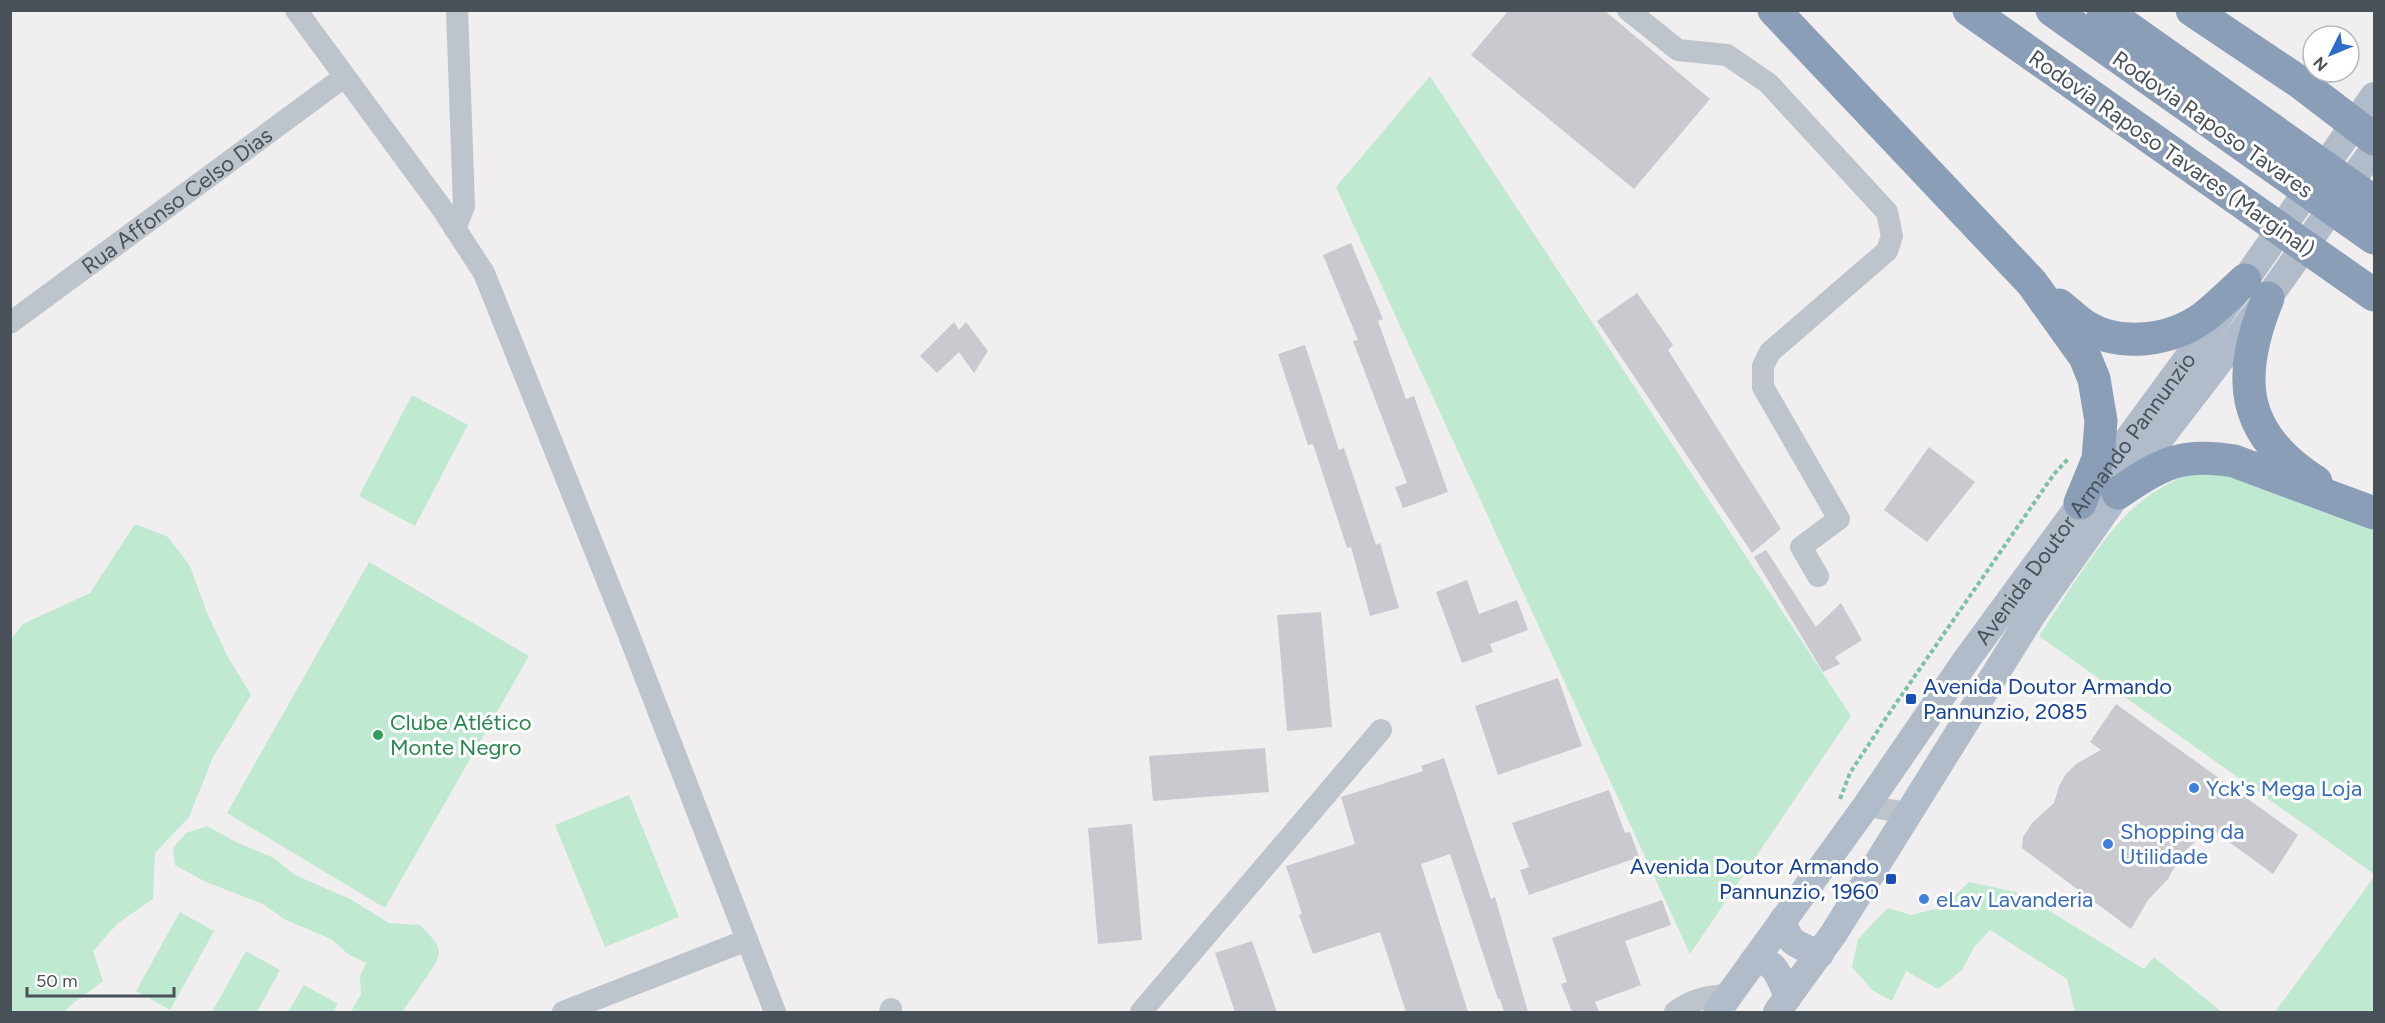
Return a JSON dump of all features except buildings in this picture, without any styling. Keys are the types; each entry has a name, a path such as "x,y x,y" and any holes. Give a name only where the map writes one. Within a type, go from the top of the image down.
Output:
{"highway":[{"path":"1774,10 2032,283 2085,326 2101,334 2132,340 2159,336 2188,326 2257,289"},
{"path":"1795,10 1829,70"},
{"name":"Rodovia Raposo Tavares (Marginal)","path":"1969,10 2374,294"},
{"name":"Rodovia Raposo Tavares","path":"2052,10 2374,238"},
{"name":"Rodovia Raposo Tavares","path":"2103,10 2374,202"},
{"path":"2192,10 2298,81 2374,139"},
{"path":"2032,283 2085,357 2094,379 2101,421 2100,442 2098,459 2080,503"},
{"path":"2257,289 2248,372 2254,412 2271,442 2301,472 2368,511"},
{"path":"2118,493 2158,468 2185,459 2206,458 2234,461 2368,511"}],"main road":[{"path":"2257,289 2374,96"},
{"path":"2257,289 2374,149"},
{"name":"Avenida Doutor Armando Pannunzio","path":"1783,1005 1820,954 2032,615 2257,289"},
{"name":"Avenida Doutor Armando Pannunzio","path":"1723,1004 2080,503 2257,289"},
{"path":"1783,920 1786,933 1795,944 1820,954"},
{"path":"1752,963 1765,961 1773,966 1783,1005"}],"street":[{"path":"296,10 455,229 484,273 632,641 775,1012"},
{"path":"455,229 464,206 457,10"},
{"path":"1628,10 1678,50 1727,55 1768,82 1887,212 1892,236 1887,251 1770,352 1763,366 1763,387 1839,519 1801,547 1818,576"},
{"name":"Rua Affonso Celso Dias","path":"10,323 344,77"},
{"path":"1141,1012 1381,730"},
{"path":"1866,806 1908,813"},
{"path":"563,1012 747,940"},
{"path":"1675,1012 1686,1004 1707,996 1723,1004"}],"path":[{"path":"1839,801 1851,773 1888,715 2054,474 2080,446 2100,442"}],"green space":[{"path":"1430,76 1851,716 1690,954 1336,187"},
{"path":"412,395 468,425 415,526 359,496"},
{"path":"2195,472 2232,473 2374,530 2374,874 2039,636 2092,556 2128,513 2160,489"},
{"path":"135,524 168,537 190,566 207,613 228,657 251,695 213,757 189,817 155,853 153,899 118,923 93,951 103,981 64,1012 11,1012 11,639 23,624 90,593"},
{"name":"Clube Atlético Monte Negro","path":"369,562 529,656 385,908 227,813"},
{"path":"629,795 679,917 605,947 555,825"},
{"path":"207,826 238,843 274,858 295,875 350,899 389,923 420,925 437,944 439,952 430,972 403,1012 351,1012 361,994 360,976 366,963 348,954 331,939 284,919 263,904 206,882 175,865 173,848 186,833"},
{"path":"2374,877 2374,1012 2275,1012"},
{"path":"1969,882 2020,893 2144,969 2154,957 2222,1012 2075,1012 2067,979 1990,930 1975,946 1962,970 1938,989 1906,971 1892,1001 1872,990 1852,967 1858,939 1888,908 1911,915 1943,907"},
{"path":"180,912 214,931 170,1010 136,991"},
{"path":"246,951 280,970 257,1012 212,1012"},
{"path":"304,985 338,1004 333,1012 288,1012"}],"place":[{"name":"Avenida Doutor Armando Pannunzio, 2085","path":"1911,699"},
{"name":"Clube Atlético Monte Negro","path":"378,735"},
{"name":"Yck's Mega Loja","path":"2194,788"},
{"name":"Shopping da Utilidade","path":"2108,844"},
{"name":"Avenida Doutor Armando Pannunzio, 1960","path":"1891,879"},
{"name":"eLav Lavanderia","path":"1924,899"}]}
